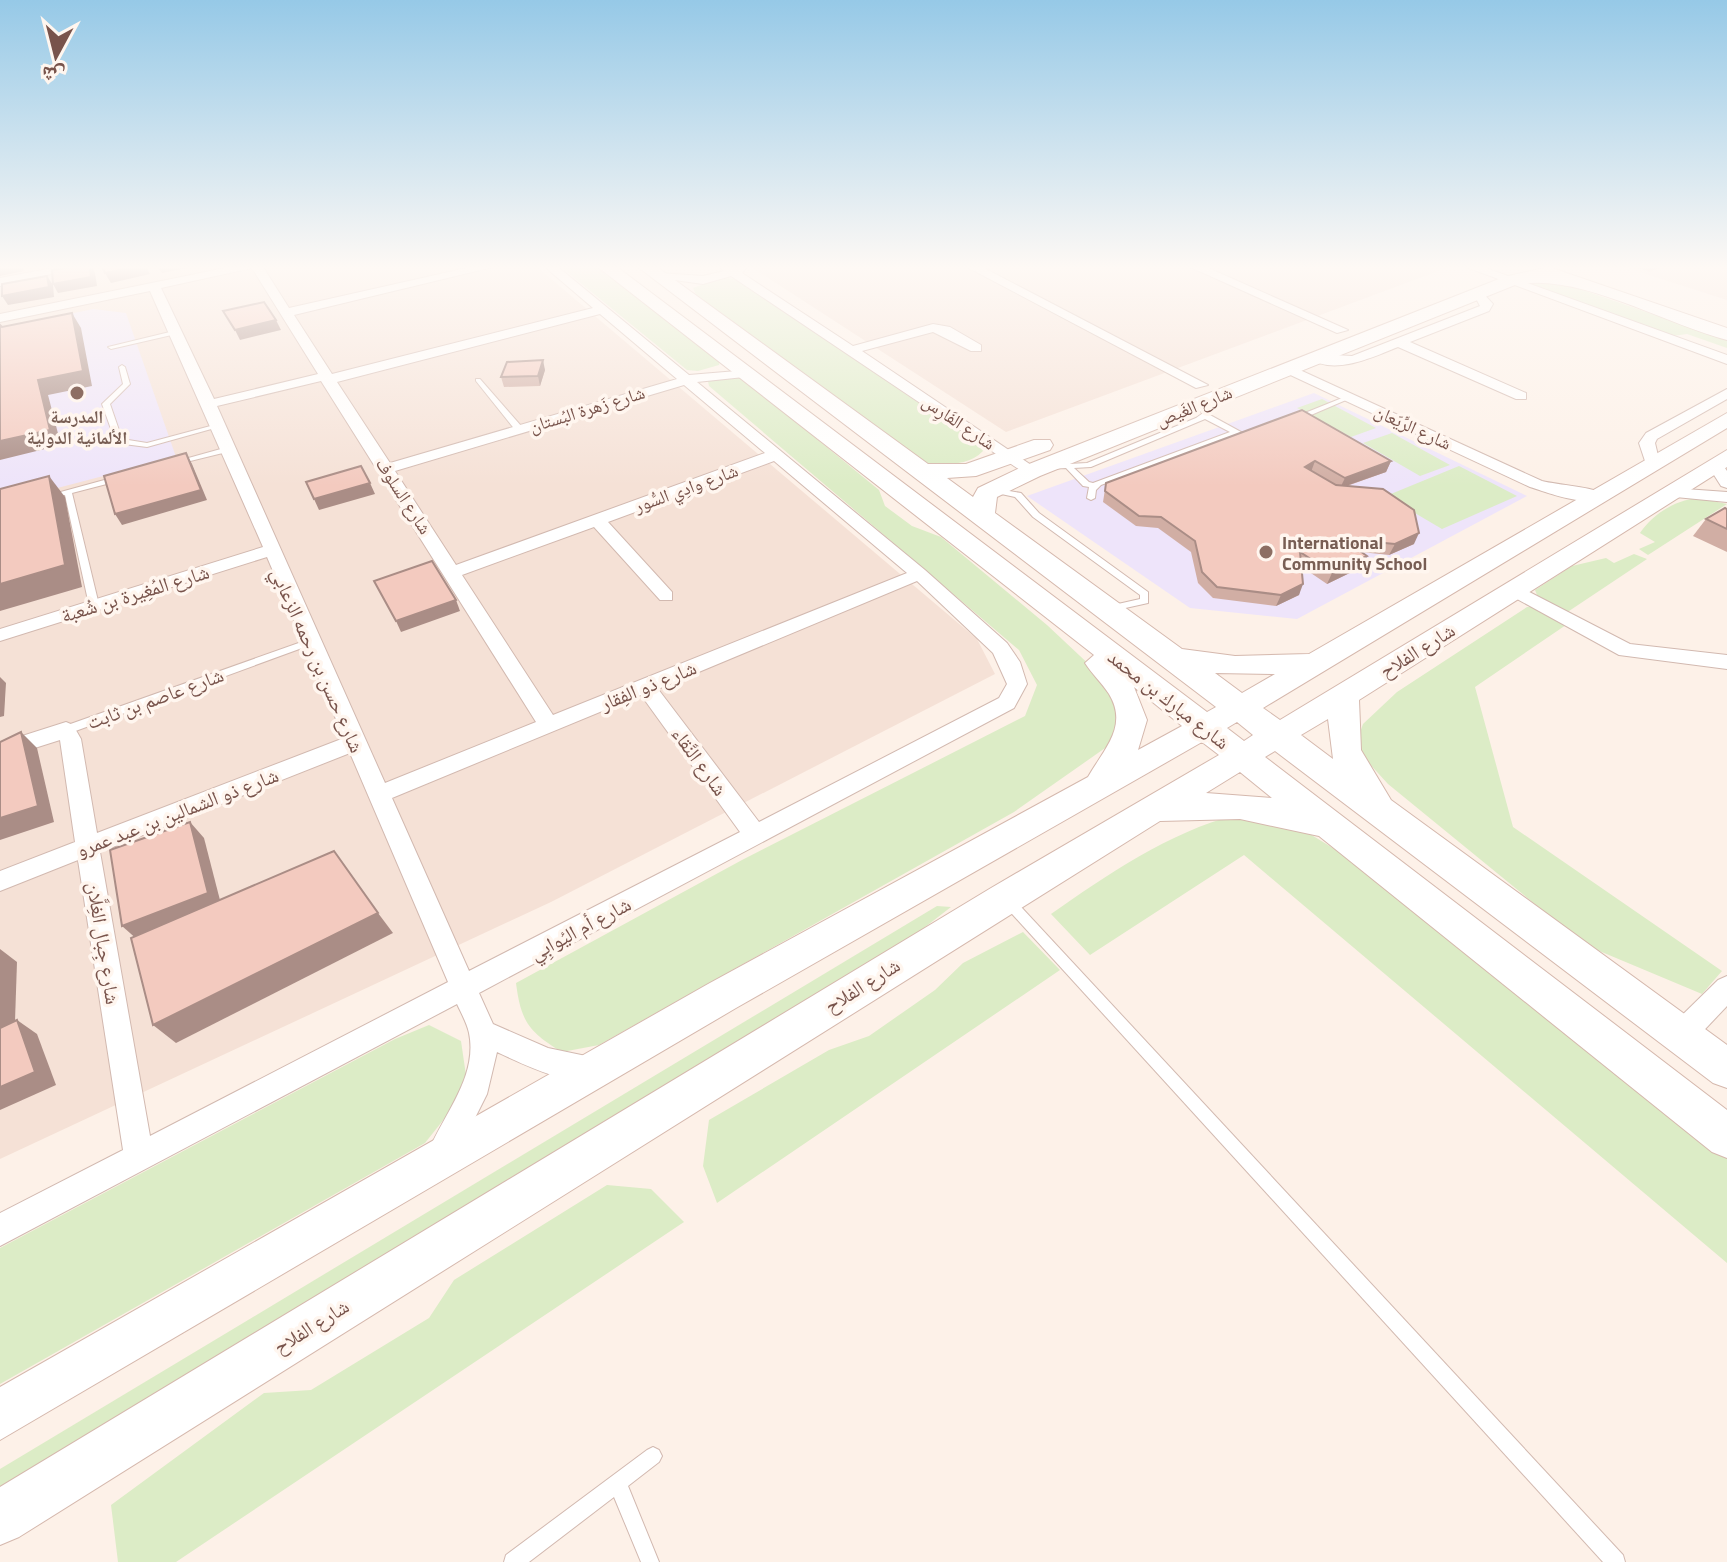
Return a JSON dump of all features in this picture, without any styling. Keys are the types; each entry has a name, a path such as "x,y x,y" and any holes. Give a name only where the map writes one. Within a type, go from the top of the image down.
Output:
{"main road":[{"name":"شارع مبارك بن محمد","path":"701,340 1039,597 1727,1137"},
{"name":"شارع مبارك بن محمد","path":"744,340 1727,1069"},
{"name":"شارع الغَيص","path":"921,471 968,471 1204,401 1323,340"},
{"name":"شارع الغَيص","path":"991,489 1361,340"},
{"name":"شارع الفلاح","path":"0,1415 595,1069 1239,708 1310,663 1727,419"},
{"name":"شارع الفلاح","path":"0,1518 1004,898 1345,695 1671,493 1723,468"},
{"path":"982,516 983,497 991,489"},
{"path":"1039,597 1123,690 1133,709 1134,732 1098,785"},
{"path":"1171,656 1235,666 1310,663"},
{"path":"1345,695 1340,735 1345,750 1391,820"},
{"path":"1153,811 1195,805 1264,808 1339,835"}],"street":[{"name":"شارع حسن بن رحمه الزعابي","path":"177,340 209,404 310,642 483,1033 485,1056 474,1097 440,1158"},
{"name":"شارع السلوف","path":"301,340 549,725"},
{"path":"209,404 480,340"},
{"name":"شارع أم اليُوابِي","path":"0,1230 1007,703 1017,684 1010,662 1000,648 919,574 775,455 694,378 644,340"},
{"name":"شارع الفَارِس","path":"837,340 1011,456 1038,469"},
{"path":"852,350 889,340"},
{"path":"962,340 976,348"},
{"path":"1099,340 1204,401"},
{"path":"1316,358 1354,360 1403,340"},
{"path":"1674,340 1727,360"},
{"path":"1398,342 1521,396"},
{"name":"شارع زَهرة البُستان","path":"694,378 735,366"},
{"name":"شارع زَهرة البُستان","path":"386,469 735,366"},
{"name":"شارع الرِّيَعان","path":"1289,369 1536,484 1567,493 1597,495"},
{"path":"1652,464 1647,443 1651,436 1727,393"},
{"path":"1705,405 1727,406"},
{"name":"شارع وادِي السُّور","path":"453,572 775,455"},
{"name":"شارع الرِّيَعان","path":"1536,484 1556,499 1564,514"},
{"path":"1671,493 1727,497"},
{"path":"597,520 666,596"},
{"name":"شارع المُغِيرة بن شُعبة","path":"0,635 270,550"},
{"name":"شارع ذو الفِقار","path":"378,795 919,574"},
{"path":"1514,590 1626,650 1725,665"},
{"name":"شارع النَّقاء","path":"645,686 756,836"},
{"name":"شارع عاصم بن ثابت","path":"0,751 66,730"},
{"name":"شارع جِبال الغِلَّان","path":"66,730 139,1157"},
{"name":"شارع ذو الشمالين بن عبد عمرو","path":"0,881 354,743"},
{"path":"1681,1035 1727,988"},
{"path":"483,1033 547,1061 595,1069"}],"lane":[{"path":"111,347 143,340"},
{"path":"122,367 127,384 106,404 119,441 147,445 218,426"},
{"name":"شارع زَهرة البُستان","path":"478,380 519,429"},
{"path":"1283,423 1349,397"},
{"path":"1038,469 1088,465 1204,401 1238,433"},
{"path":"1070,468 1086,484 1095,486 1238,433 1254,434 1270,428"},
{"path":"170,465 228,449"},
{"path":"41,499 126,476"},
{"path":"1091,498 1095,486"},
{"path":"991,489 1018,495 1036,515 1145,594 1145,601 1138,605 1106,608"},
{"path":"68,492 94,605"},
{"name":"شارع عاصم بن ثابت","path":"66,730 310,642"},
{"path":"1004,898 1616,1562"},
{"path":"513,1562 653,1456"},
{"path":"617,1483 650,1562"}],"shaded area":[{"path":"0,340 623,340 977,639 995,674 551,902 0,1159"},
{"name":"المدرسة الألمانية الدولية","path":"0,340 135,340 176,457 0,503"},
{"path":"864,340 1253,340 1006,432"},
{"name":"International Community School","path":"1314,393 1527,496 1297,619 1190,608 1027,496"}],"green space":[{"path":"650,340 692,340 720,361 719,365 698,371 687,370"},
{"path":"758,340 826,340 978,443 983,451 965,462 928,464"},
{"path":"1704,340 1727,340 1727,348"},
{"path":"739,375 879,490 885,506 912,526 941,537 1047,625 1112,686 1125,716 1108,746 1014,812 599,1045 562,1052 528,1025 516,983 742,860 1025,716 1037,685 1019,650 709,386 708,381"},
{"path":"1322,399 1376,428 1351,437 1297,408"},
{"path":"1392,433 1450,465 1420,476 1363,443"},
{"path":"1459,466 1517,496 1442,529 1386,496"},
{"path":"1698,498 1727,504 1648,555 1639,549 1655,542 1640,533 1651,520 1673,505"},
{"path":"1634,554 1647,559 1566,613 1537,595 1535,590 1572,566 1606,558 1614,563"},
{"path":"1527,607 1535,607 1566,625 1475,687 1513,827 1722,971 1702,994 1585,945 1388,784 1367,761 1357,741 1363,724 1397,692"},
{"path":"1236,815 1305,831 1387,881 1727,1153 1727,1263 1244,855 1090,955 1051,914 1116,870 1163,844"},
{"path":"937,906 951,907 876,965 0,1500 0,1469"},
{"path":"1023,932 1060,970 717,1203 703,1166 709,1120 829,1050 869,1036 935,990 963,963"},
{"path":"429,1025 461,1041 468,1089 425,1143 0,1384 0,1248 395,1039"},
{"path":"607,1185 651,1189 684,1222 176,1562 118,1562 111,1505 264,1393 311,1390 429,1318 454,1280"}],"building":[{"path":"0,340 77,340 83,371 38,380 50,430 0,441"},
{"path":"543,360 538,376 501,377 507,362"},
{"path":"1302,410 1391,461 1345,478 1315,461 1305,467 1336,485 1383,489 1414,510 1419,533 1395,544 1343,539 1367,556 1332,573 1300,552 1303,584 1281,595 1217,587 1202,572 1195,541 1161,517 1139,516 1105,491 1106,483"},
{"path":"186,453 201,490 115,514 104,476"},
{"path":"361,466 370,483 314,499 306,482"},
{"path":"49,476 65,565 0,584 0,489"},
{"path":"1725,508 1727,529 1706,519"},
{"path":"432,561 456,600 396,621 374,581"},
{"path":"21,732 38,806 0,818 0,742"},
{"path":"190,822 208,893 122,926 110,850"},
{"path":"334,851 378,913 153,1025 131,938"},
{"path":"17,1020 35,1072 0,1087 0,1028"}],"place":[{"name":"المدرسة الألمانية الدولية","path":"77,393"},
{"name":"International Community School","path":"1266,552"}]}
